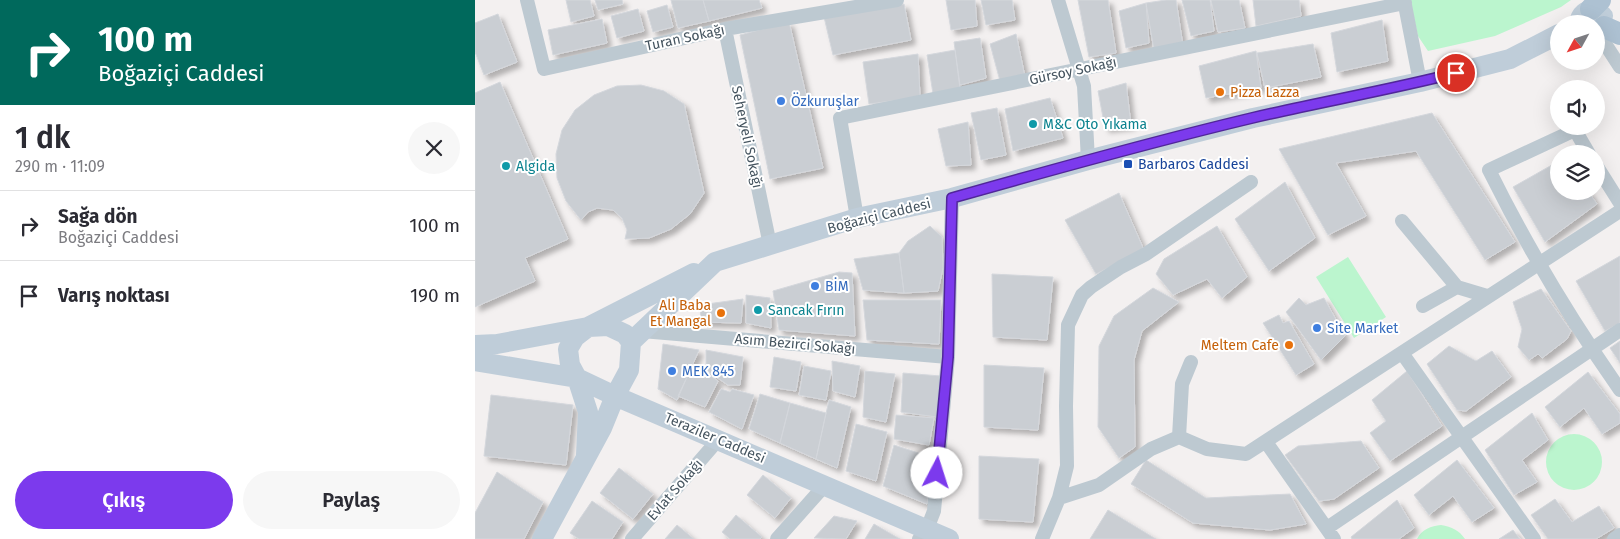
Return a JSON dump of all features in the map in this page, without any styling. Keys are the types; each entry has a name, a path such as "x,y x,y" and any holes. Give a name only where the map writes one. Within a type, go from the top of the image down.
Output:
{"main road":[{"name":"Boğaziçi Caddesi","path":"637,336 715,262 857,218 952,198 1088,160 1253,118 1420,82 1510,59 1550,39"},
{"path":"586,459 588,412 577,378 570,365 569,349 575,336 588,327 715,262"},
{"path":"475,345 497,344 588,327 608,326 625,334 637,336 629,370 615,396 603,428 542,539"},
{"name":"Teraziler Caddesi","path":"475,361 577,378 825,485 923,534 949,539"}],"street":[{"name":"Turan Sokağı","path":"527,0 544,69 725,29 897,0"},
{"path":"1058,0 1084,86 1088,160"},
{"path":"1404,2 1420,82"},
{"name":"Gürsoy Sokağı","path":"857,218 840,118 1404,2"},
{"name":"Seheryeli Sokağı","path":"725,29 770,245"},
{"path":"1605,42 1620,67"},
{"path":"1584,145 1575,130 1489,170 1516,224 1539,263 1591,349 1620,390"},
{"path":"1605,179 1620,203"},
{"path":"1042,539 1059,498 1067,466 1068,325 1083,295 1091,287 1121,267 1146,254 1251,182"},
{"path":"923,534 934,511 948,357 952,198"},
{"path":"1059,498 1099,485 1151,450 1179,437 1207,449 1246,454 1620,211"},
{"path":"1402,221 1457,286 1487,296"},
{"path":"1423,306 1457,286"},
{"path":"1266,442 1331,533 1462,437 1620,330"},
{"name":"Asım Bezirci Sokağı","path":"637,336 948,357"},
{"path":"1402,353 1534,539"},
{"path":"1179,437 1182,384 1191,362"},
{"name":"Evlat Sokağı","path":"632,539 718,440"},
{"path":"777,539 825,485"},
{"path":"1614,539 1620,535"}],"green space":[{"path":"1410,0 1571,0 1561,7 1495,36 1428,51 1418,36"},
{"path":"1348,257 1386,317 1354,338 1316,277"},
{"path":"1574,434 1594,442 1602,462 1594,482 1574,490 1554,482 1546,462 1554,442"},
{"path":"1441,525 1455,529 1465,539 1417,539 1427,529"}],"building":[{"path":"566,0 590,0 594,16 571,22"},
{"path":"595,0 622,0 623,4 598,10"},
{"path":"671,0 703,0 709,21 678,28"},
{"path":"703,0 759,0 762,8 709,21"},
{"path":"946,0 975,0 977,26 951,30"},
{"path":"981,0 1012,0 1015,20 986,25"},
{"path":"1078,0 1108,0 1116,53 1089,57"},
{"path":"1176,0 1183,46 1154,50 1146,3"},
{"path":"1182,0 1210,0 1214,31 1191,36"},
{"path":"1211,0 1239,0 1245,28 1218,32"},
{"path":"1253,0 1299,0 1301,16 1256,26"},
{"path":"1146,3 1149,43 1126,48 1119,11"},
{"path":"904,4 911,40 833,55 824,17"},
{"path":"667,5 673,27 653,32 647,11"},
{"path":"638,9 644,31 617,38 611,16"},
{"path":"498,14 517,62 484,75 475,52 475,23"},
{"path":"602,19 607,43 553,55 548,30"},
{"path":"1382,20 1388,61 1337,72 1331,33"},
{"name":"Özkuruşlar","path":"789,22 823,168 770,179 740,35"},
{"path":"1016,34 1025,77 1000,81 990,44"},
{"path":"980,38 986,78 960,85 954,42"},
{"path":"1313,44 1321,77 1265,88 1257,53"},
{"path":"955,50 960,89 933,94 927,55"},
{"path":"1256,51 1261,88 1206,98 1199,66"},
{"path":"918,54 920,97 869,104 863,62"},
{"name":"Algida","path":"500,82 568,239 525,258 535,281 475,307 475,93"},
{"path":"1126,83 1131,125 1105,128 1098,91"},
{"path":"641,85 664,91 684,104 704,193 690,214 671,229 649,238 625,239 627,230 622,218 613,210 597,208 588,212 581,220 566,201 557,178 556,154 562,130 575,110 594,95 617,86"},
{"name":"M&C Oto Yıkama","path":"1050,98 1063,138 1013,151 1005,109"},
{"path":"997,108 1006,155 981,160 971,113"},
{"path":"1432,113 1515,242 1485,260 1416,151 1336,163 1366,216 1328,235 1279,149"},
{"path":"968,122 971,165 946,166 938,129"},
{"path":"1550,166 1550,200 1594,200 1597,204 1545,242 1513,187"},
{"path":"1285,182 1315,238 1269,271 1235,219"},
{"path":"1119,193 1144,250 1096,274 1065,220"},
{"path":"930,226 942,237 943,268 938,291 904,293 899,253 908,241"},
{"path":"1217,226 1247,277 1222,298 1207,279 1173,295 1156,274 1164,259"},
{"path":"899,253 904,293 863,290 854,259"},
{"path":"1620,256 1620,323 1605,331 1576,281"},
{"path":"839,272 852,273 855,336 779,330 773,291"},
{"path":"992,274 1053,277 1047,340 993,337"},
{"path":"1153,288 1179,302 1142,331 1134,360 1135,447 1119,458 1098,427 1099,346 1114,316"},
{"path":"1541,289 1571,331 1567,339 1542,358 1538,354 1529,360 1518,347 1522,329 1513,302"},
{"name":"Sancak Fırın","path":"746,295 770,298 771,328 746,323"},
{"path":"1299,298 1306,305 1324,298 1345,336 1321,360 1286,312"},
{"name":"Ali Baba Et Mangal","path":"743,299 741,323 701,322 700,305"},
{"path":"863,300 941,300 939,344 867,340"},
{"path":"1279,315 1283,323 1289,321 1314,364 1296,375 1263,323"},
{"path":"1620,341 1620,363 1610,348"},
{"path":"663,344 699,350 677,400 658,389"},
{"path":"1449,346 1476,361 1492,351 1511,377 1466,411 1457,410 1427,364"},
{"path":"706,350 743,357 740,385 728,385 706,370"},
{"path":"774,357 801,362 796,391 770,387"},
{"path":"832,361 860,366 855,397 833,391"},
{"path":"693,364 718,381 705,407 678,396"},
{"path":"984,365 1044,368 1038,430 984,427"},
{"path":"804,366 831,371 826,400 799,395"},
{"path":"865,371 895,374 886,422 863,417"},
{"path":"1407,371 1442,426 1390,461 1370,433 1386,421 1372,400"},
{"path":"1588,372 1620,414 1620,423 1602,434 1584,408 1560,427 1545,407"},
{"path":"903,373 941,376 937,417 901,412"},
{"path":"721,389 730,392 732,389 754,395 742,429 709,412"},
{"path":"760,394 790,403 780,443 749,429"},
{"path":"491,395 573,405 566,465 484,456"},
{"path":"829,400 851,407 837,468 816,459"},
{"path":"790,403 826,413 816,459 780,443"},
{"path":"1532,413 1548,440 1522,460 1537,482 1514,495 1485,450"},
{"path":"896,415 934,418 929,445 894,439"},
{"path":"856,424 887,432 876,481 846,471"},
{"path":"1361,441 1379,468 1334,499 1319,501 1285,455 1298,446"},
{"path":"894,445 934,458 927,504 883,486"},
{"path":"979,456 1039,459 1033,522 979,519"},
{"path":"1146,460 1206,498 1290,494 1306,524 1270,530 1193,523 1131,484"},
{"path":"1457,460 1494,508 1472,522 1453,496 1429,515 1414,495"},
{"path":"619,468 653,494 633,519 600,493"},
{"path":"497,472 543,502 524,539 475,539 475,513"},
{"path":"763,475 791,498 775,518 747,495"},
{"path":"1555,499 1572,522 1599,506 1614,528 1596,539 1548,539 1531,515"},
{"path":"1397,500 1414,528 1399,539 1352,539 1351,537"},
{"path":"592,501 623,522 612,539 579,539 570,533"},
{"path":"1108,510 1156,539 1090,539"},
{"path":"736,515 762,537 760,539 730,539 722,532"},
{"path":"834,516 857,521 846,539 814,538"},
{"path":"874,524 900,539 865,539"},
{"path":"677,525 694,539 665,539"},
{"path":"1513,530 1520,539 1499,539"}],"place":[{"name":"Pizza Lazza","path":"1220,92"},
{"name":"Özkuruşlar","path":"781,101"},
{"name":"M&C Oto Yıkama","path":"1033,124"},
{"name":"Barbaros Caddesi","path":"1128,164"},
{"name":"Algida","path":"506,166"},
{"name":"BİM","path":"815,286"},
{"name":"Sancak Fırın","path":"758,310"},
{"name":"Ali Baba Et Mangal","path":"721,313"},
{"name":"Site Market","path":"1317,328"},
{"name":"Meltem Cafe","path":"1289,345"},
{"name":"MEK 845","path":"672,371"}],"route":[{"path":"937,473 948,357 952,198 1088,160 1253,118 1456,73"}]}
